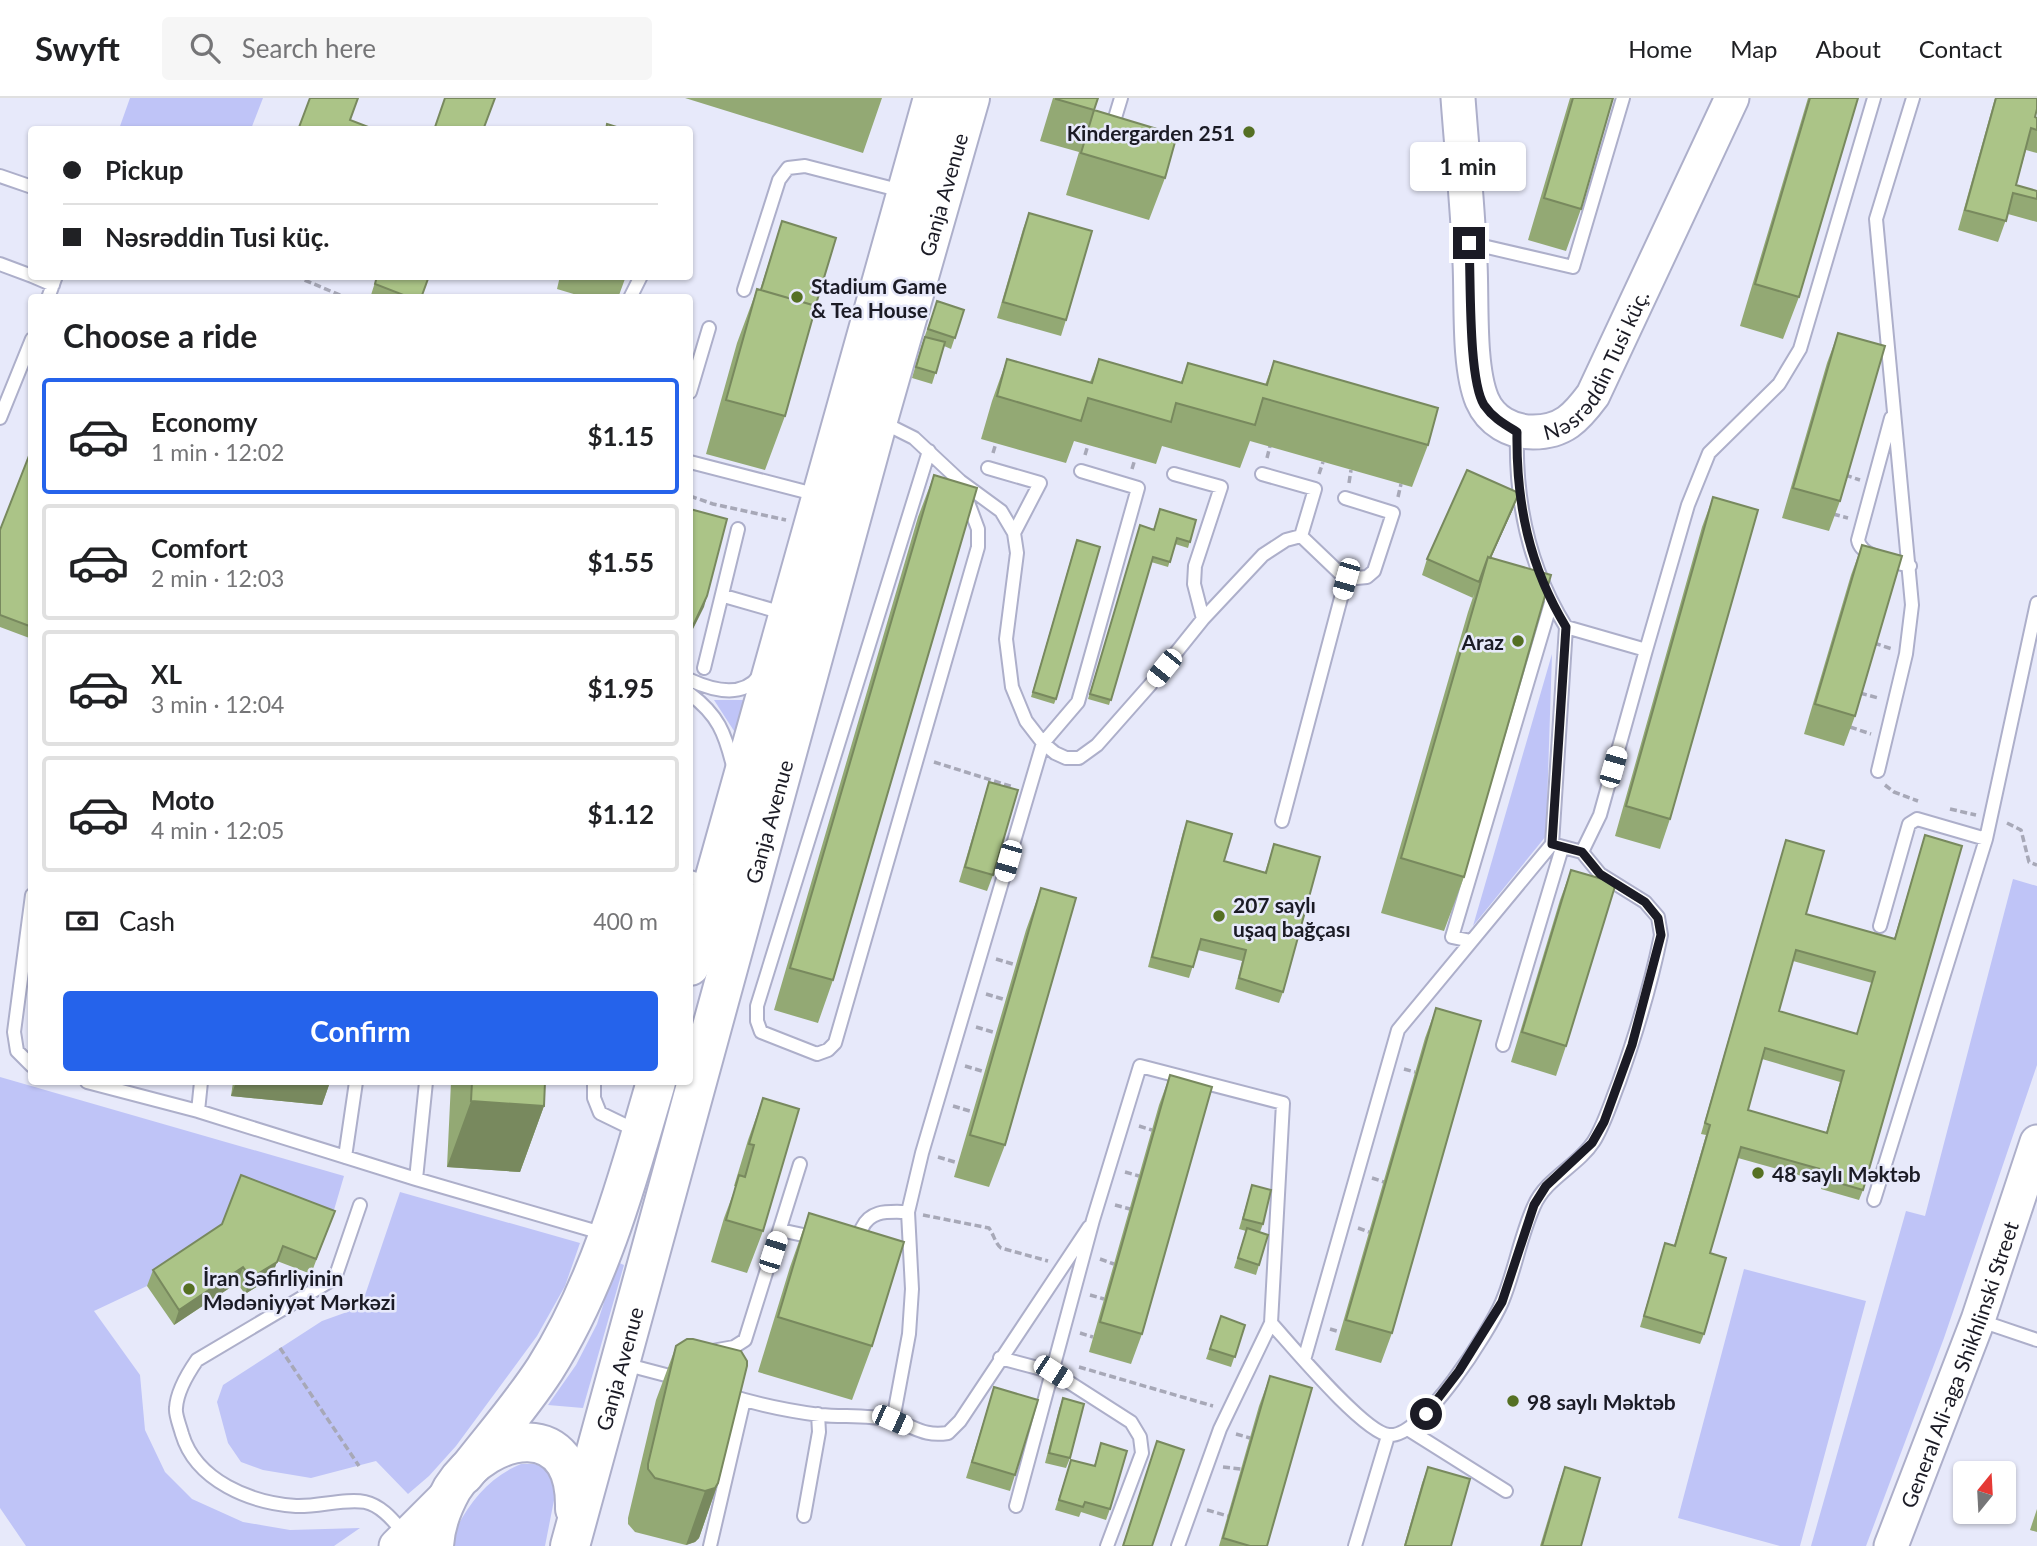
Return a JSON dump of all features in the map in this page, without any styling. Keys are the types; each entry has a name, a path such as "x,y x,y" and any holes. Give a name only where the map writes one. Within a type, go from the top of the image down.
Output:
{"main road":[{"name":"Ganja Avenue","path":"693,943 701,881 739,787 933,98"},
{"name":"Ganja Avenue","path":"570,1546 878,420 970,98"},
{"path":"412,1543 440,1514 458,1482 544,1370 584,1295 608,1235 655,1085"},
{"path":"458,1482 488,1455 503,1448 535,1443 556,1451 570,1470 575,1489 570,1546"}],"street":[{"name":"Nəsrəddin Tusi küç.","path":"1458,98 1469,243 1475,377 1483,403 1496,420 1517,432 1559,428 1578,416 1593,395 1732,98"},
{"name":"General Ali-aga Shikhlinski Street","path":"1891,1546 1978,1320 2037,1142"}],"lane":[{"path":"1118,145 1108,142 1121,98"},
{"path":"1469,243 1573,267 1623,98"},
{"path":"1582,852 1600,815 1688,505 1709,453 1779,384 1800,349 1874,98"},
{"path":"1878,771 1895,703 1912,605 1876,219 1913,98"},
{"path":"744,290 779,180 788,169 805,166 905,192"},
{"path":"0,176 28,186"},
{"path":"0,264 28,274"},
{"path":"693,382 709,328"},
{"path":"0,418 6,383 28,346"},
{"path":"1894,407 1858,540 1859,547 1865,552 1910,566"},
{"path":"878,420 914,438 960,481 1001,511 1014,533 1017,553 1006,639 1012,687 1026,721 1043,743 1066,758 1079,758 1097,745 1203,619 1263,555 1286,540 1301,536"},
{"path":"1503,1045 1557,846 1566,627 1551,603 1526,536 1517,463 1517,432"},
{"path":"929,451 757,1006 757,1021 761,1032 817,1054 828,1051 835,1043 978,547 978,529 960,481"},
{"path":"693,463 820,495"},
{"path":"988,468 1040,483 1014,533"},
{"path":"892,1420 909,1334 912,1289 908,1212 922,1153 1043,743 1078,702 1138,488 1081,471"},
{"path":"1174,474 1221,487 1195,566 1194,584 1203,619"},
{"path":"1262,474 1315,489 1301,536"},
{"path":"1301,536 1346,579 1367,578 1374,571 1393,513 1345,498"},
{"path":"704,668 724,596 738,529"},
{"path":"1282,821 1346,579"},
{"path":"724,596 787,614"},
{"path":"1471,941 1452,937 1551,603"},
{"path":"1874,1200 1986,839 2037,603"},
{"path":"1566,627 1646,650"},
{"path":"693,681 716,690 735,691 755,681 776,653"},
{"path":"693,696 706,707 725,735 739,787"},
{"path":"1880,926 1909,824 1917,819 1986,839"},
{"path":"1304,1360 1398,1030 1471,941 1557,846"},
{"path":"1271,1323 1366,1422 1388,1436 1409,1430 1426,1414 1488,1328 1502,1302 1534,1205 1546,1186 1592,1143 1604,1122 1632,1045 1661,935 1658,918 1645,902 1600,874 1582,852 1557,846"},
{"path":"28,925 14,1032 17,1051 28,1062"},
{"path":"1016,1506 1093,1220 1140,1066 1283,1103 1271,1323 1216,1441 1178,1546"},
{"path":"110,1085 134,1088 345,1157 608,1235"},
{"path":"198,1111 201,1085"},
{"path":"345,1157 356,1085"},
{"path":"416,1179 426,1085"},
{"path":"594,1085 594,1098 600,1113 641,1133"},
{"path":"701,1356 714,1350 734,1347 745,1340 800,1164"},
{"path":"360,1205 335,1278 197,1360 187,1373 176,1409 186,1447 208,1474 236,1492 296,1506 363,1502 383,1511 412,1543"},
{"path":"780,1230 846,1244 857,1238 866,1220 876,1213 908,1212"},
{"path":"620,1363 693,1381 744,1400 818,1415 892,1420 935,1435 948,1433 960,1421 1093,1220"},
{"path":"1978,1320 2037,1340"},
{"path":"1000,1358 1055,1367 1131,1422 1140,1437 1142,1453 1107,1546"},
{"path":"710,1546 744,1400"},
{"path":"804,1516 819,1433 818,1415"},
{"path":"1409,1430 1506,1491"},
{"path":"1355,1546 1388,1436"}],"path":[{"path":"304,280 338,294"},
{"path":"693,497 786,520"},
{"path":"917,757 1029,791"},
{"path":"908,1212 989,1228 996,1244 1001,1248 1062,1265"},
{"path":"280,1348 359,1466"},
{"path":"1055,1367 1230,1410"}],"shaded area":[{"path":"130,98 263,98 252,126 120,126"},
{"path":"1552,654 1546,836 1473,926"},
{"path":"714,700 746,700 736,734"},
{"path":"2013,879 2037,886 2037,1065 1944,1338 1866,1546 1811,1546 1906,1211 1925,1216"},
{"path":"0,1077 344,1176 329,1227 236,1190 216,1239 147,1286 94,1311 140,1375 145,1430 165,1472 192,1499 243,1522 290,1530 360,1528 334,1546 26,1546 0,1508"},
{"path":"400,1192 580,1243 565,1286 537,1336 456,1446 429,1476 408,1494 376,1461 311,1478 263,1470 241,1462 228,1443 217,1402 223,1385 322,1321 361,1307"},
{"path":"617,1262 624,1265 583,1408 548,1405 576,1365 597,1324"},
{"path":"1744,1269 1866,1301 1800,1546 1780,1546 1678,1518"},
{"path":"521,1464 547,1468 556,1490 545,1546 448,1546 476,1498 496,1478"}],"building":[{"path":"310,98 358,98 350,120 366,126 300,126"},
{"path":"445,98 495,98 484,126 435,126"},
{"path":"1056,98 1098,98 1094,110"},
{"path":"1573,98 1613,98 1581,209 1544,198"},
{"path":"1810,98 1858,98 1799,297 1755,284"},
{"path":"1996,98 2037,98 2037,130 2031,128 2016,185 2037,191 2037,199 2013,193 2006,221 1965,210"},
{"path":"1094,110 1177,135 1165,178 1081,153"},
{"path":"1029,213 1092,231 1066,320 1003,302"},
{"path":"782,221 836,238 815,306 761,290"},
{"path":"376,280 428,280 422,294 401,294 375,284"},
{"path":"757,289 816,306 785,416 726,400"},
{"path":"937,301 964,310 955,338 928,329"},
{"path":"1838,333 1885,346 1840,501 1793,488"},
{"path":"925,337 945,342 936,373 916,367"},
{"path":"1007,359 1092,383 1099,359 1182,383 1188,363 1267,385 1274,361 1438,408 1428,445 1263,398 1255,425 1176,403 1171,422 1088,398 1081,421 997,396"},
{"path":"28,458 28,626 0,615 0,530"},
{"path":"1467,470 1519,493 1479,582 1427,559"},
{"path":"934,475 977,488 833,980 790,968"},
{"path":"1713,497 1758,510 1670,819 1626,806"},
{"path":"1160,509 1196,520 1190,542 1177,538 1170,562 1153,557 1111,700 1090,694 1140,525 1154,530"},
{"path":"693,510 727,519 707,596 693,626"},
{"path":"1077,540 1100,547 1056,699 1033,692"},
{"path":"1862,545 1902,556 1855,716 1815,704"},
{"path":"1488,557 1551,575 1464,877 1401,858"},
{"path":"989,782 1018,790 993,875 965,867"},
{"path":"1187,821 1232,834 1224,861 1266,873 1274,844 1320,857 1283,992 1239,978 1246,950 1201,939 1193,967 1152,957"},
{"path":"1925,835 1962,846 1863,1190 1825,1179 1827,1171 1741,1147 1710,1253 1726,1258 1704,1334 1644,1316 1665,1243 1675,1246 1710,1125 1705,1123 1786,840 1824,851 1806,914 1895,939","holes":["1796,950 1875,972 1857,1034 1779,1011","1765,1048 1844,1071 1827,1133 1748,1110"]},
{"path":"1571,870 1616,883 1566,1046 1522,1032"},
{"path":"1041,888 1076,898 1005,1145 970,1135"},
{"path":"1436,1008 1481,1021 1392,1333 1346,1320"},
{"path":"1170,1075 1212,1087 1142,1334 1100,1322"},
{"path":"472,1085 545,1085 544,1106 471,1101"},
{"path":"763,1098 799,1109 763,1231 726,1220 739,1175 745,1177 754,1145 749,1144"},
{"path":"241,1175 335,1211 316,1259 283,1246 277,1262 251,1278 243,1267 179,1310 153,1270 222,1224"},
{"path":"1252,1185 1271,1190 1263,1224 1243,1219"},
{"path":"809,1213 904,1242 872,1346 778,1317"},
{"path":"1247,1228 1268,1235 1259,1265 1238,1258"},
{"path":"1221,1316 1245,1325 1235,1357 1210,1349"},
{"path":"687,1339 741,1351 747,1361 718,1483 715,1488 705,1491 655,1478 648,1469 676,1346"},
{"path":"1270,1376 1312,1388 1267,1546 1250,1546 1223,1538"},
{"path":"994,1387 1038,1400 1015,1475 972,1462"},
{"path":"1063,1398 1084,1404 1070,1458 1049,1453"},
{"path":"1157,1441 1184,1450 1152,1546 1123,1546"},
{"path":"1101,1443 1127,1451 1110,1509 1085,1502 1083,1507 1059,1500 1071,1460 1095,1466"},
{"path":"1428,1467 1470,1479 1451,1546 1405,1546"},
{"path":"1565,1467 1600,1478 1581,1546 1542,1546"}],"place":[{"name":"Kindergarden 251","path":"1249,132"},
{"name":"Stadium Game & Tea House","path":"797,297"},
{"name":"Araz","path":"1518,641"},
{"name":"207 saylı uşaq bağçası","path":"1219,916"},
{"name":"48 saylı Məktəb","path":"1758,1173"},
{"name":"İran Səfirliyinin Mədəniyyət Mərkəzi","path":"189,1289"},
{"name":"98 saylı Məktəb","path":"1513,1401"}],"route":[{"path":"1426,1414 1459,1371 1502,1302 1534,1205 1546,1186 1592,1143 1604,1122 1632,1045 1661,935 1658,918 1645,902 1600,874 1582,852 1552,844 1566,627 1551,603 1526,536 1519,490 1517,432 1496,420 1483,403 1475,377 1469,243"}]}
